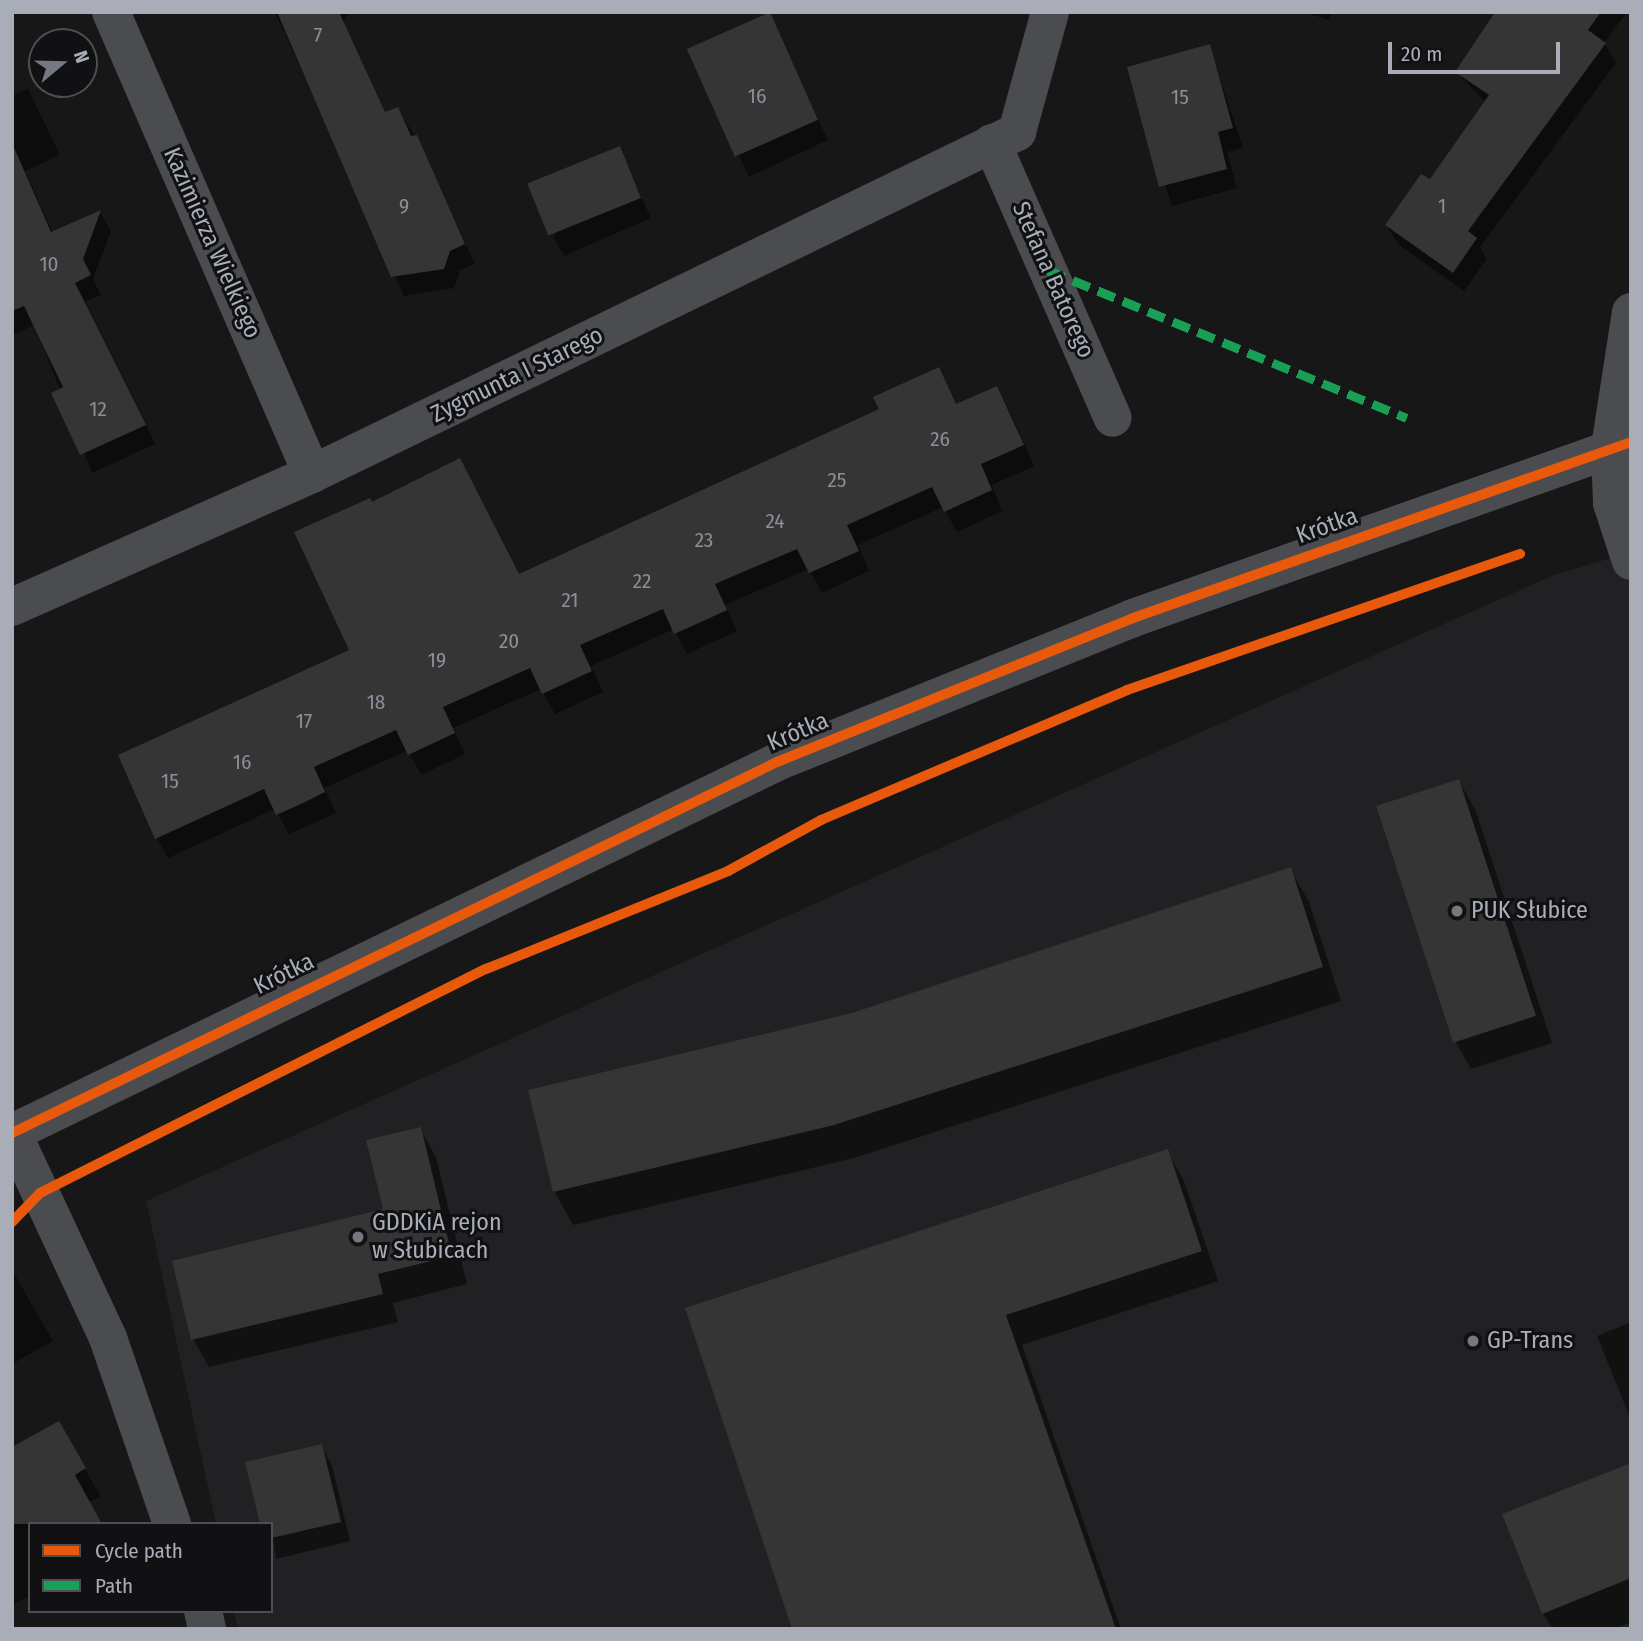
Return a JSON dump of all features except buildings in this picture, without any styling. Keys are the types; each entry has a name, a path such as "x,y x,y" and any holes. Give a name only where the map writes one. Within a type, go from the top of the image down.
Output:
{"street":[{"name":"Kazimierza Wielkiego","path":"111,12 313,474"},
{"path":"1004,138 1050,12"},
{"name":"Zygmunta I Starego","path":"12,607 313,474 1004,138"},
{"name":"Stefana Batorego","path":"1004,138 1113,418"},
{"path":"1631,312 1620,445 1612,503 1631,561"},
{"name":"Krótka","path":"171,1522 108,1339 12,1133 777,762 1133,618 1620,445"}],"shaded area":[{"path":"1631,552 1631,1629 238,1629 234,1613 273,1613 273,1522 216,1522 146,1201 1554,575"}],"marked path":[{"path":"1048,270 1407,418"}],"cycle path":[{"path":"12,1133 777,762 1133,618 1631,442"},
{"path":"12,1222 40,1193 486,969 728,871 821,820 1127,690 1520,554"}],"place":[{"name":"PUK Słubice","path":"1457,911"},
{"name":"GDDKiA rejon w Słubicach","path":"358,1237"},
{"name":"GP-Trans","path":"1473,1341"}]}
